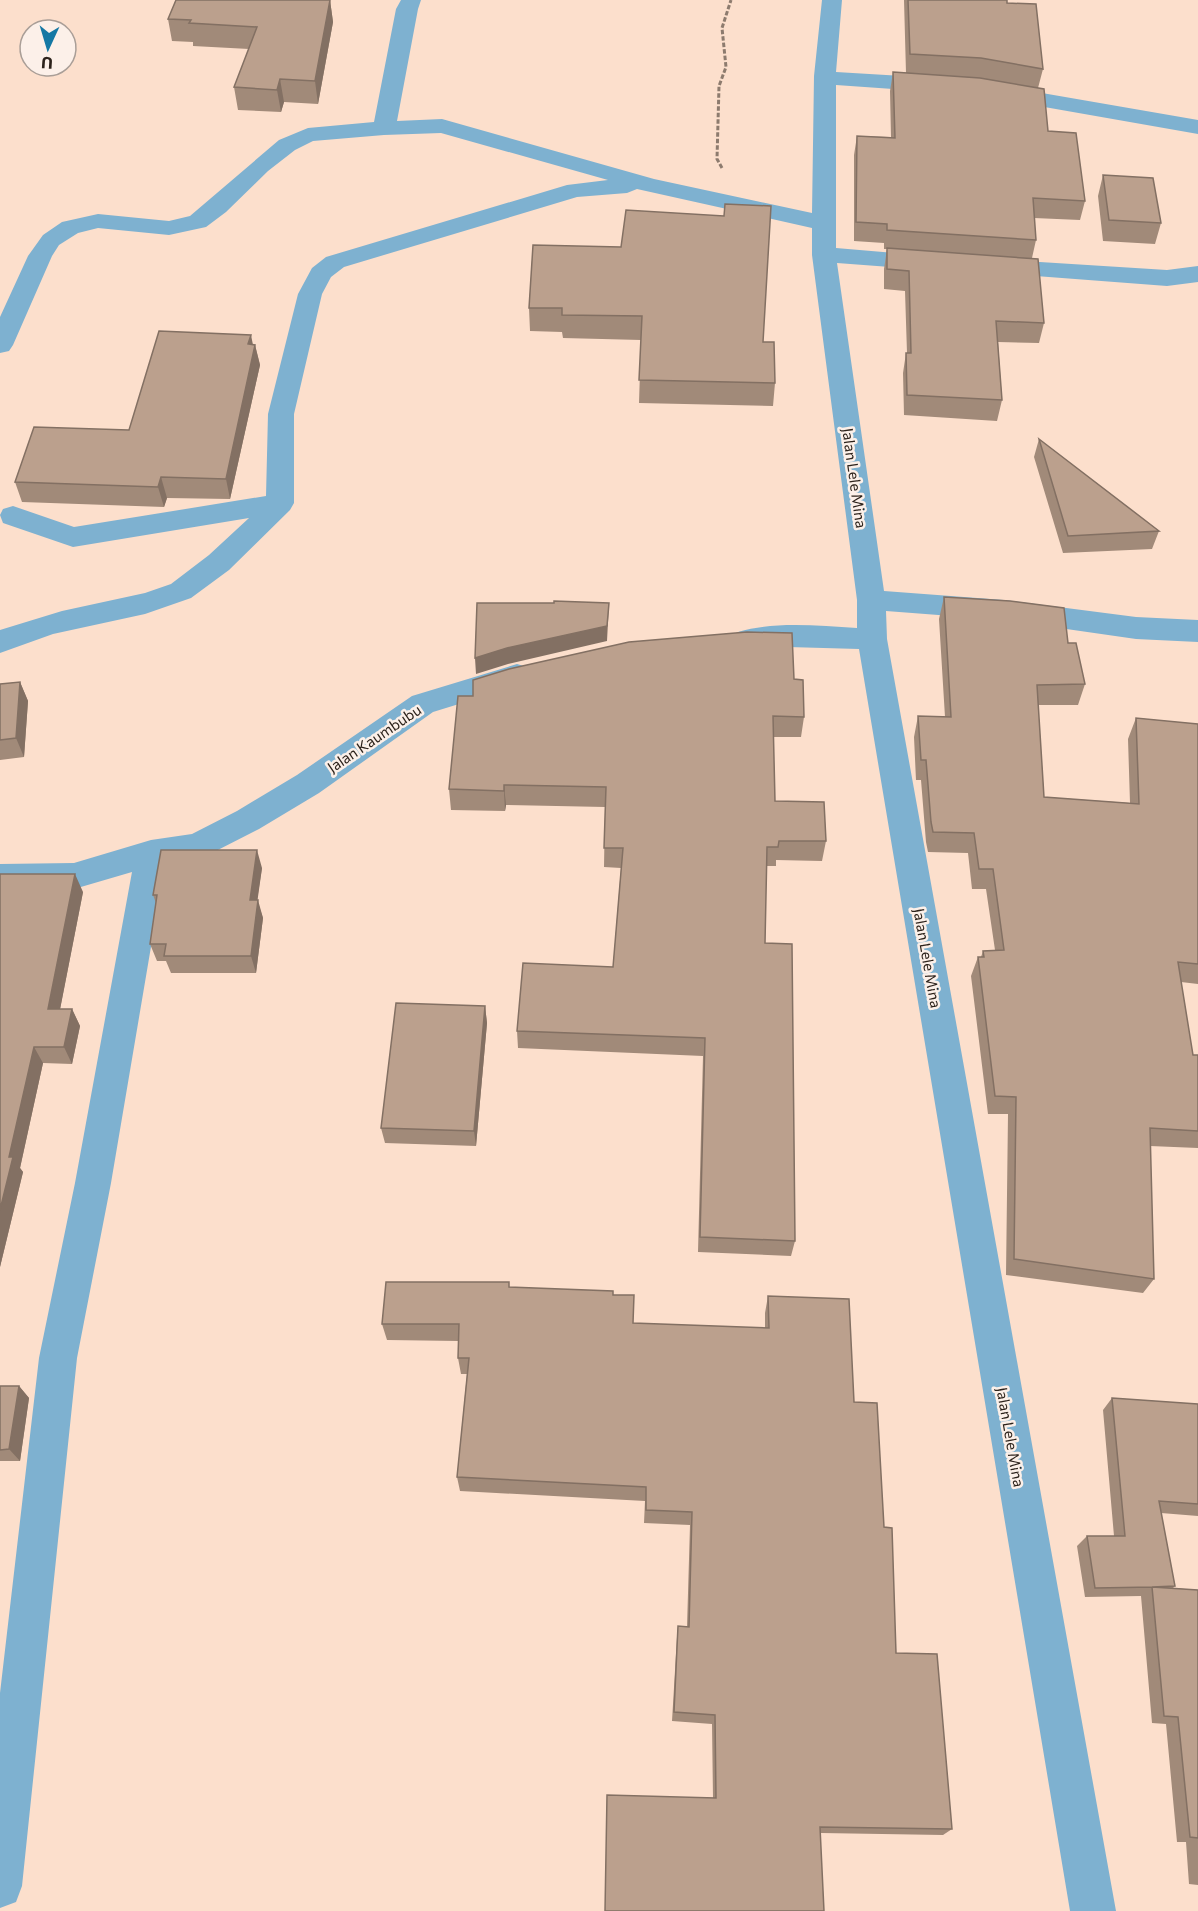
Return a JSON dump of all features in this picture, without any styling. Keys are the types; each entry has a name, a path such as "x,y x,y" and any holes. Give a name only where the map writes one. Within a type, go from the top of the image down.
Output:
{"street":[{"path":"384,128 407,9 411,0"},
{"name":"Jalan Lele Mina","path":"832,0 825,78 824,255 872,600 872,639 1093,1911"},
{"path":"825,78 873,79 954,86"},
{"path":"977,88 1198,127"},
{"path":"0,345 40,256 51,240 70,227 98,221 169,228 198,222 218,207 260,166 287,145 308,135 384,128 442,126 650,185 824,223"},
{"path":"0,642 85,615 121,610 156,601 181,590 201,578 280,503 281,414 310,294 321,273 335,262 575,190 650,185"},
{"path":"824,255 1167,278 1198,274"},
{"path":"13,516 73,537 280,503"},
{"path":"872,600 1004,610 1136,628 1198,631"},
{"path":"720,642 788,636 872,639"},
{"name":"Jalan Kaumbubu","path":"0,877 74,876 151,853 197,846 248,820 308,784 423,704 509,677 541,670"},
{"path":"0,1886 58,1359 93,1183 151,853"}],"path":[{"path":"731,0 722,28 726,67 719,86 717,159 748,206"}],"building":[{"path":"176,0 330,0 315,81 280,79 277,90 234,87 257,27 189,23 191,20 168,19"},
{"path":"908,0 1007,0 1007,3 1036,4 1043,69 981,58 910,54"},
{"path":"893,72 980,78 1044,89 1048,131 1076,133 1085,201 1033,198 1036,240 887,230 887,224 856,222 857,136 895,138"},
{"path":"1103,175 1153,178 1161,223 1109,220"},
{"path":"725,204 771,206 763,342 774,342 775,383 639,380 642,316 562,315 562,308 529,308 533,245 621,247 626,210 724,216"},
{"path":"887,248 1038,259 1044,323 996,321 1002,400 907,395 906,353 911,353 909,271 887,269"},
{"path":"159,331 251,335 248,344 255,345 226,479 161,477 158,487 15,482 34,427 129,430"},
{"path":"1039,439 1159,531 1068,536"},
{"path":"944,597 1010,601 1064,608 1068,643 1076,643 1085,684 1037,685 1044,797 1139,804 1136,718 1198,724 1198,964 1178,962 1193,1055 1198,1055 1198,1131 1150,1128 1154,1279 1014,1259 1016,1097 995,1096 978,957 984,957 983,951 1004,950 993,869 979,869 974,833 933,832 926,760 921,760 918,716 951,717"},
{"path":"554,601 609,603 607,626 507,648 475,658 477,603 554,603"},
{"path":"747,632 792,633 794,679 803,680 804,717 773,716 775,801 824,802 826,841 779,841 778,847 767,847 765,943 792,944 795,1241 700,1237 705,1038 517,1031 523,963 613,967 623,848 604,848 606,787 504,785 504,791 449,789 458,696 473,696 473,680 509,669 629,642"},
{"path":"20,682 16,738 0,740 0,684"},
{"path":"161,850 257,850 250,900 258,900 251,956 164,956 166,944 150,944 157,895 153,895"},
{"path":"0,874 75,874 48,1009 72,1009 64,1047 34,1047 9,1157 13,1157 0,1210"},
{"path":"396,1003 485,1006 474,1131 381,1128"},
{"path":"386,1282 509,1282 509,1287 613,1291 613,1295 634,1295 633,1323 769,1328 768,1296 849,1299 854,1402 877,1403 884,1527 892,1528 896,1653 937,1654 952,1829 820,1827 824,1911 605,1911 607,1795 716,1798 715,1715 674,1712 678,1626 689,1627 692,1512 646,1510 646,1487 457,1477 469,1358 458,1358 459,1324 382,1324"},
{"path":"0,1386 19,1386 9,1449 0,1450"},
{"path":"1112,1398 1198,1404 1198,1504 1159,1501 1175,1586 1095,1588 1087,1536 1125,1536"},
{"path":"1152,1587 1198,1590 1198,1838 1190,1837 1178,1717 1164,1716"}]}
